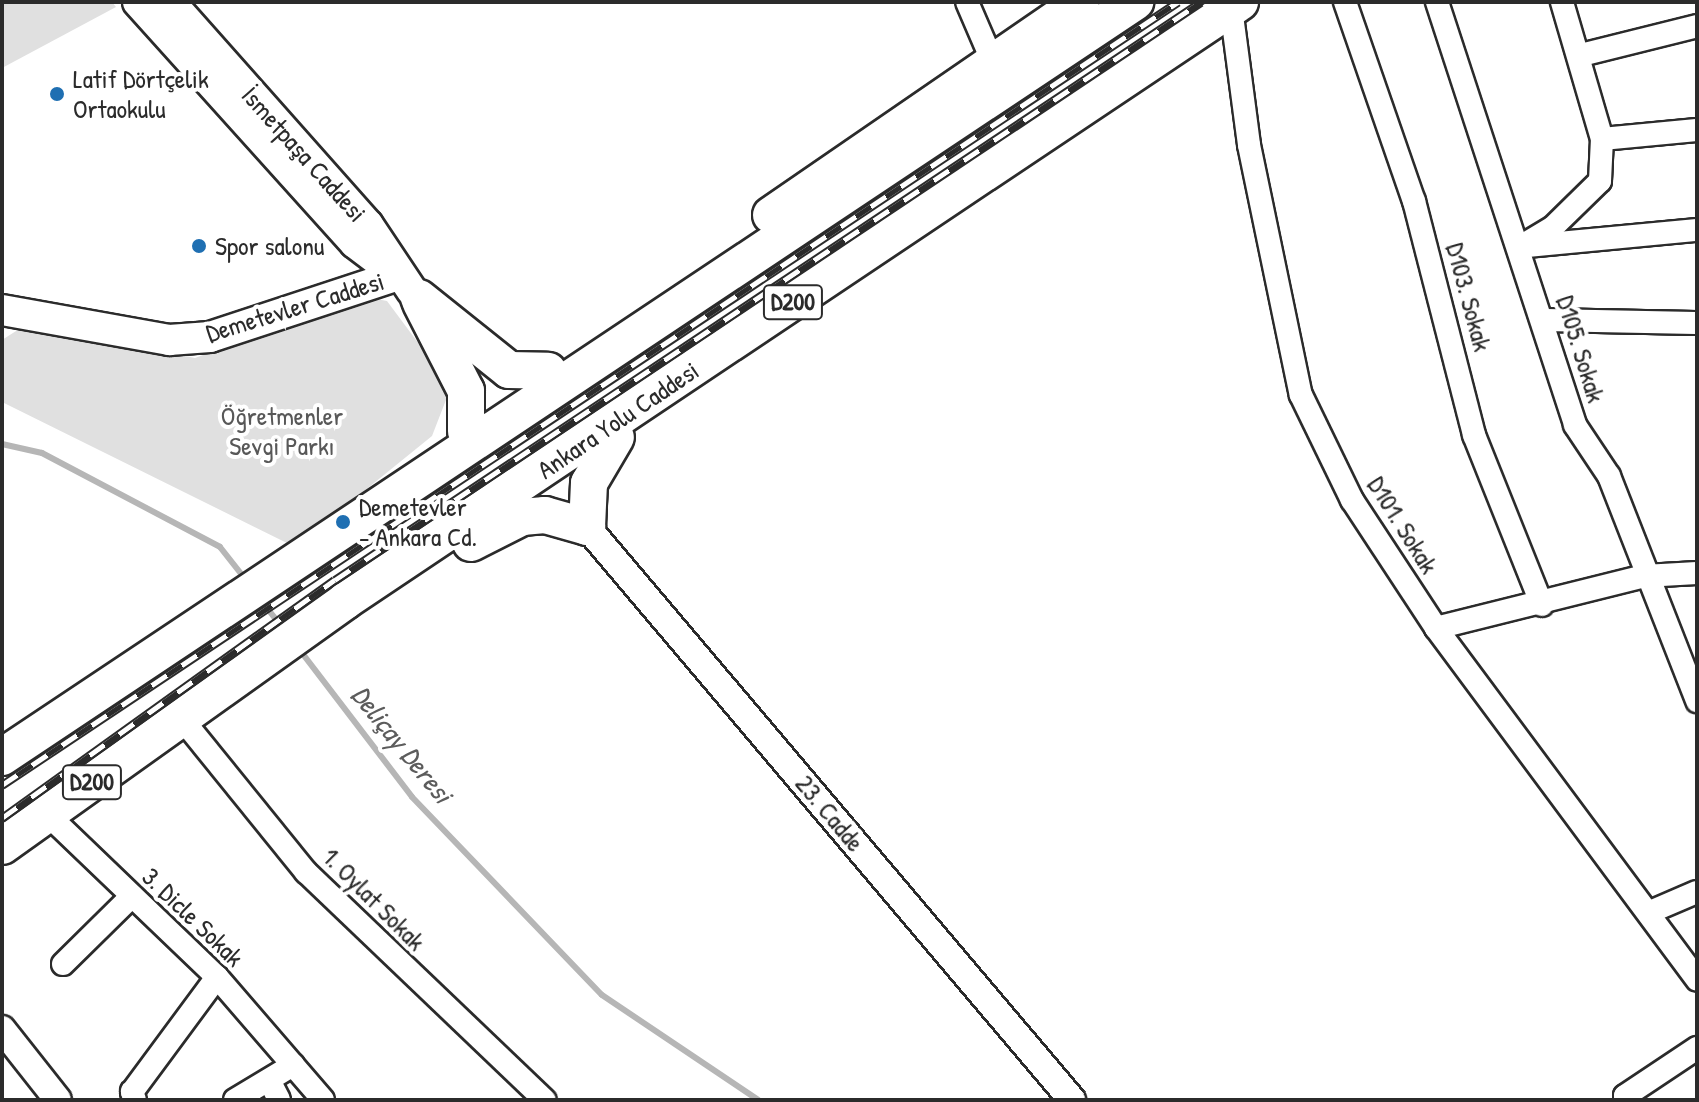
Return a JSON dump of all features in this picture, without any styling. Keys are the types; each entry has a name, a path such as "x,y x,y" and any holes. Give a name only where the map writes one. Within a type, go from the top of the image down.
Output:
{"highway":[{"path":"412,484 466,431 548,371 992,60 1081,2"},
{"name":"D200","path":"2,757 164,652 1135,2"},
{"path":"438,541 559,476 1236,12 1264,2"},
{"name":"Ankara Yolu Caddesi","path":"2,846 353,596 1236,12"},
{"path":"409,287 509,370 548,371"},
{"path":"409,287 466,391 466,431"},
{"path":"353,596 427,568 495,527 522,517 545,515 587,527 589,483 616,437"}],"main road":[{"name":"İsmetpaşa Caddesi","path":"138,2 240,101"},
{"name":"İsmetpaşa Caddesi","path":"170,2 240,101 355,243 409,287"},
{"name":"Demetevler Caddesi","path":"2,310 169,340 210,337 409,287"}],"street":[{"path":"967,2 992,60"},
{"name":"D103. Sokak","path":"1345,2 1414,201 1474,435 1542,605"},
{"name":"D105. Sokak","path":"1437,2 1544,320 1575,425 1609,476 1644,576 1697,701"},
{"path":"1520,247 1552,228 1600,181 1602,139 1581,55 1562,2"},
{"name":"D101. Sokak","path":"1236,12 1249,145 1301,395 1352,500 1436,628 1650,912 1697,980"},
{"path":"1581,55 1697,26"},
{"path":"1602,139 1697,130"},
{"path":"1520,247 1697,230"},
{"path":"1544,320 1697,323"},
{"name":"23. Cadde","path":"587,527 1072,1100"},
{"path":"1436,628 1542,605 1644,576 1697,573"},
{"name":"1. Oylat Sokak","path":"182,719 306,872 545,1100"},
{"name":"3. Dicle Sokak","path":"47,814 217,977 323,1100"},
{"path":"1650,912 1697,892"},
{"path":"63,964 132,896"},
{"path":"135,1100 132,1092 217,977"},
{"path":"2,1029 58,1100"},
{"path":"1628,1100 1625,1096 1697,1048"},
{"path":"235,1100 274,1090 293,1065"}],"green space":[{"path":"2,2 112,2 116,7 2,68"},
{"name":"Öğretmenler Sevgi Parkı","path":"361,296 387,301 451,387 432,436 295,547 2,402 2,340 27,324 195,358"}],"waterway":[{"name":"Deliçay Deresi","path":"2,444 42,453 220,547 246,580"},
{"name":"Deliçay Deresi","path":"260,599 285,631"},
{"name":"Deliçay Deresi","path":"299,649 412,797 602,995 758,1100"}],"railway":[{"path":"2,785 1178,2"},
{"path":"2,818 335,580 1201,2"}],"place":[{"name":"Latif Dörtçelik Ortaokulu","path":"57,94"},
{"name":"Spor salonu","path":"199,246"},
{"name":"Demetevler - Ankara Cd.","path":"343,522"}]}
